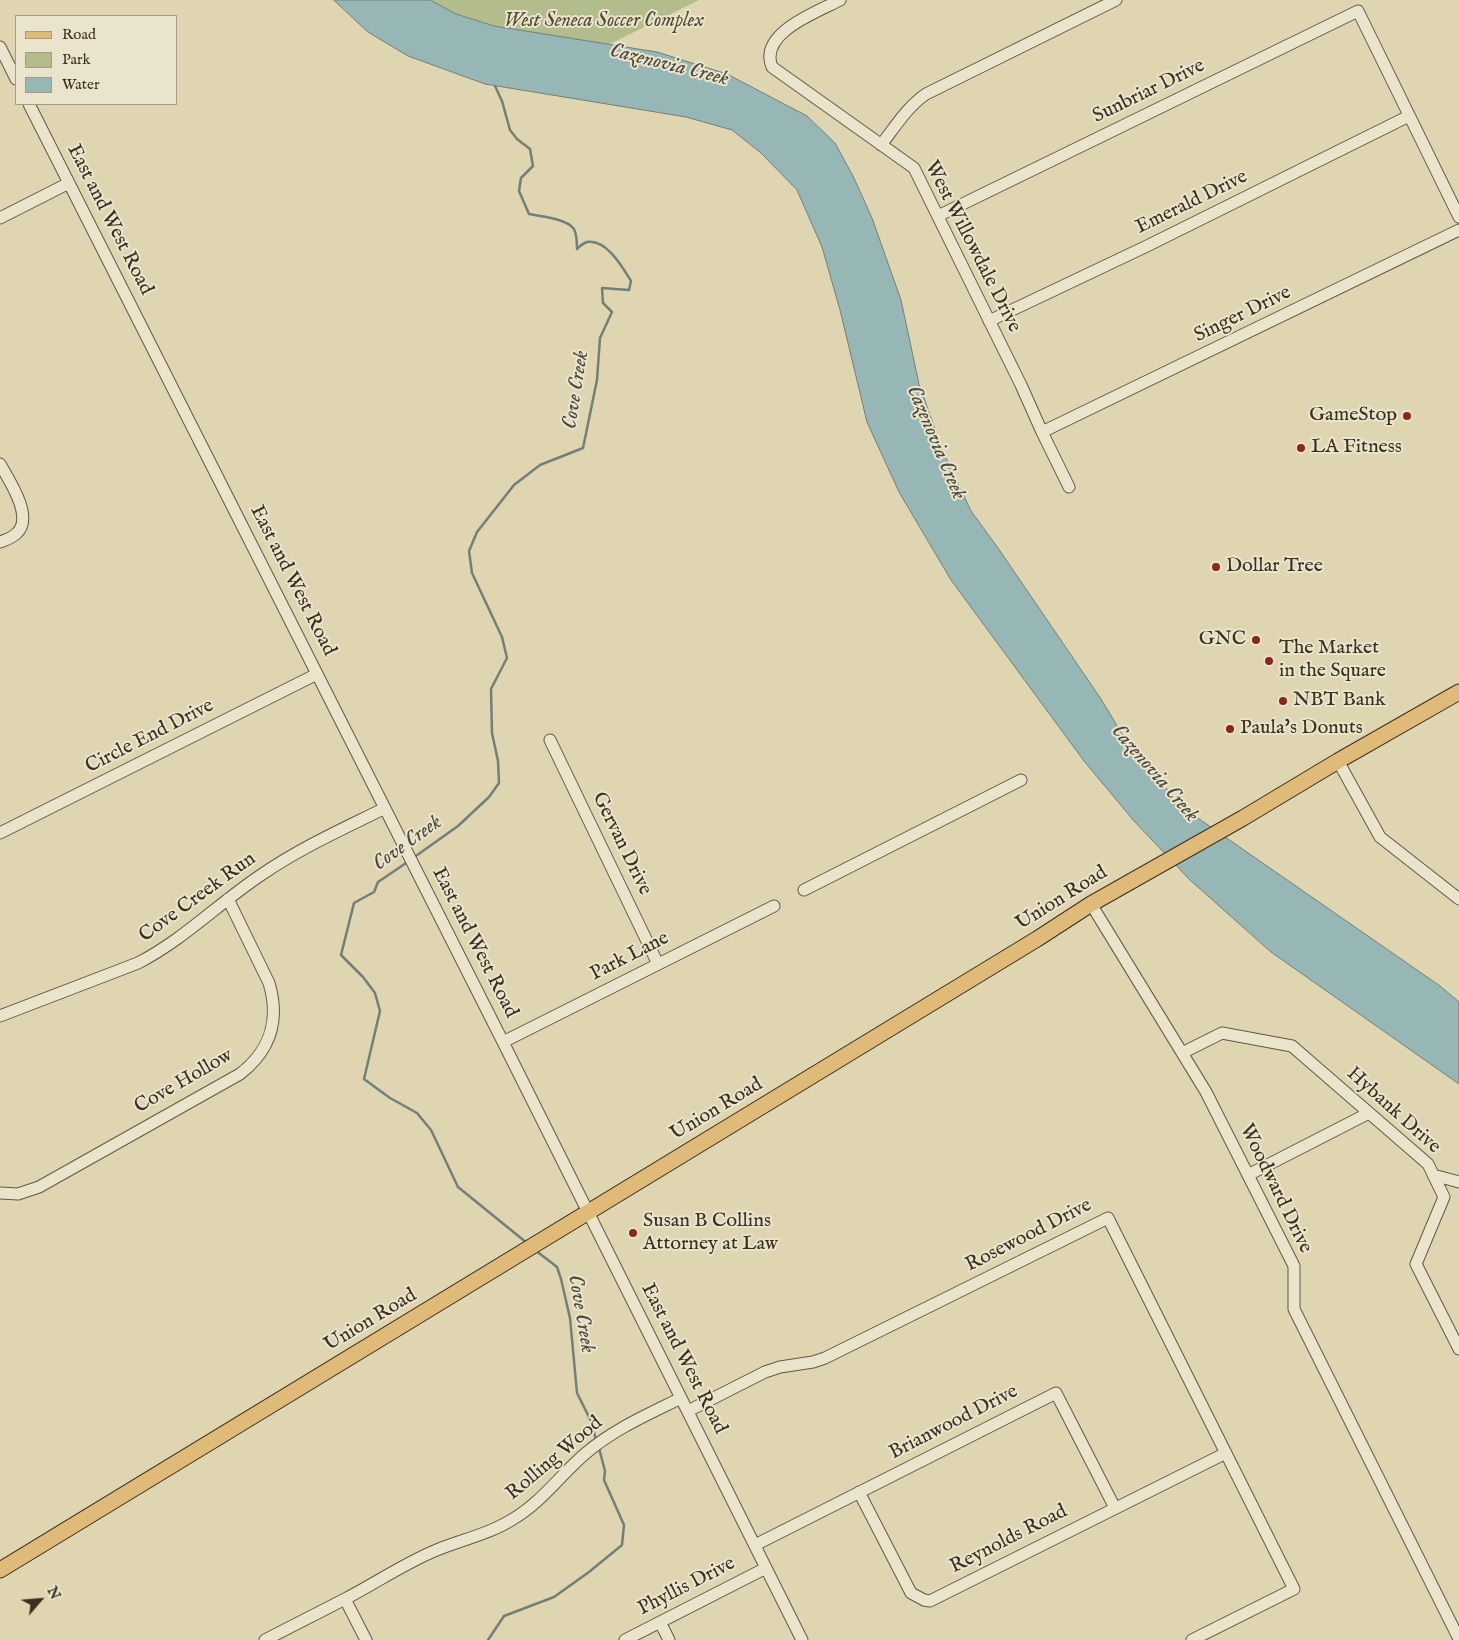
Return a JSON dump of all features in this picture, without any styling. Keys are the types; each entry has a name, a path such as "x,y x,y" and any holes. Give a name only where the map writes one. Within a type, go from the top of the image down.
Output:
{"main road":[{"name":"Union Road","path":"0,1570 1029,944 1091,904 1459,692"}],"street":[{"name":"West Willowdale Drive","path":"840,0 792,24 776,39 771,50 769,62 776,72 914,168 1069,487"},
{"path":"881,145 908,110 926,94 1116,0"},
{"name":"Sunbriar Drive","path":"938,216 1358,11 1409,116"},
{"path":"0,46 15,77"},
{"name":"East and West Road","path":"30,105 503,1042 802,1640"},
{"path":"1409,116 1459,217"},
{"name":"Emerald Drive","path":"990,321 1148,246 1409,116"},
{"path":"0,218 69,183"},
{"name":"Singer Drive","path":"1042,432 1459,230"},
{"path":"0,464 24,514 24,520 18,532 0,542"},
{"name":"Circle End Drive","path":"0,833 317,674"},
{"name":"Gervan Drive","path":"550,740 658,964"},
{"path":"1338,761 1380,837 1459,899"},
{"path":"804,890 1021,780"},
{"name":"Cove Creek Run","path":"0,1016 138,963 173,942 259,876 289,857 385,808"},
{"name":"Cove Hollow","path":"0,1193 18,1194 40,1187 240,1074 257,1058 269,1039 273,1024 273,996 269,983 228,899"},
{"name":"Woodward Drive","path":"1091,904 1206,1092 1294,1266 1294,1309 1459,1639"},
{"name":"Park Lane","path":"503,1042 774,906"},
{"name":"Hybank Drive","path":"1182,1053 1222,1033 1292,1046 1428,1164 1444,1197 1416,1264 1459,1349"},
{"path":"1248,1175 1369,1114"},
{"path":"1433,1175 1459,1182"},
{"name":"Rosewood Drive","path":"688,1411 765,1372 825,1358 1108,1218 1294,1589 1192,1640"},
{"name":"Brianwood Drive","path":"754,1545 1056,1393 1115,1508"},
{"name":"Rolling Wood","path":"265,1640 432,1552 483,1534 513,1520 540,1500 584,1454 600,1441 681,1398"},
{"name":"Reynolds Road","path":"860,1492 911,1594 930,1601 1226,1452"},
{"name":"Phyllis Drive","path":"626,1640 766,1568"},
{"path":"345,1599 366,1640"},
{"path":"660,1622 669,1640"}],"green space":[{"name":"West Seneca Soccer Complex","path":"430,0 699,0 608,45 494,26 456,14"}],"water":[{"name":"Cazenovia Creek","path":"334,0 430,0 456,14 494,26 657,52 727,74 807,116 835,143 854,178 872,218 901,300 919,384 944,454 971,511 1101,699 1137,759 1192,814 1440,986 1459,1002 1459,1084 1271,952 1190,880 1134,821 1084,761 951,580 899,492 867,422 840,310 822,247 797,190 761,153 732,130 686,117 485,84 408,56 368,32"}],"waterway":[{"name":"Cove Creek","path":"413,858 458,826 489,797 499,783 498,761 492,733 491,689 507,658 502,637 472,573 469,551 477,532 514,485 540,465 583,448 597,380 600,338 612,312 603,303 602,288 629,290 631,281 614,255 601,245 587,242 577,249 576,234 571,226 553,218 529,214 519,191 521,178 533,166 530,149 517,139 510,130 502,101 495,86"},
{"name":"Cove Creek","path":"409,861 378,882 374,892 354,903 341,955 363,977 375,993 380,1011 364,1079 390,1098 417,1113 431,1130 458,1187 527,1243"},
{"name":"Cove Creek","path":"535,1250 557,1267 561,1279 570,1318 577,1393 591,1421 596,1440"},
{"name":"Cove Creek","path":"488,1640 504,1616 554,1597 622,1545 624,1525 604,1480 605,1471 599,1448"}],"place":[{"name":"GameStop","path":"1407,416"},
{"name":"LA Fitness","path":"1301,448"},
{"name":"Dollar Tree","path":"1216,567"},
{"name":"GNC","path":"1256,640"},
{"name":"The Market in the Square","path":"1269,661"},
{"name":"NBT Bank","path":"1283,701"},
{"name":"Paula's Donuts","path":"1230,729"},
{"name":"Susan B Collins Attorney at Law","path":"633,1233"}]}
